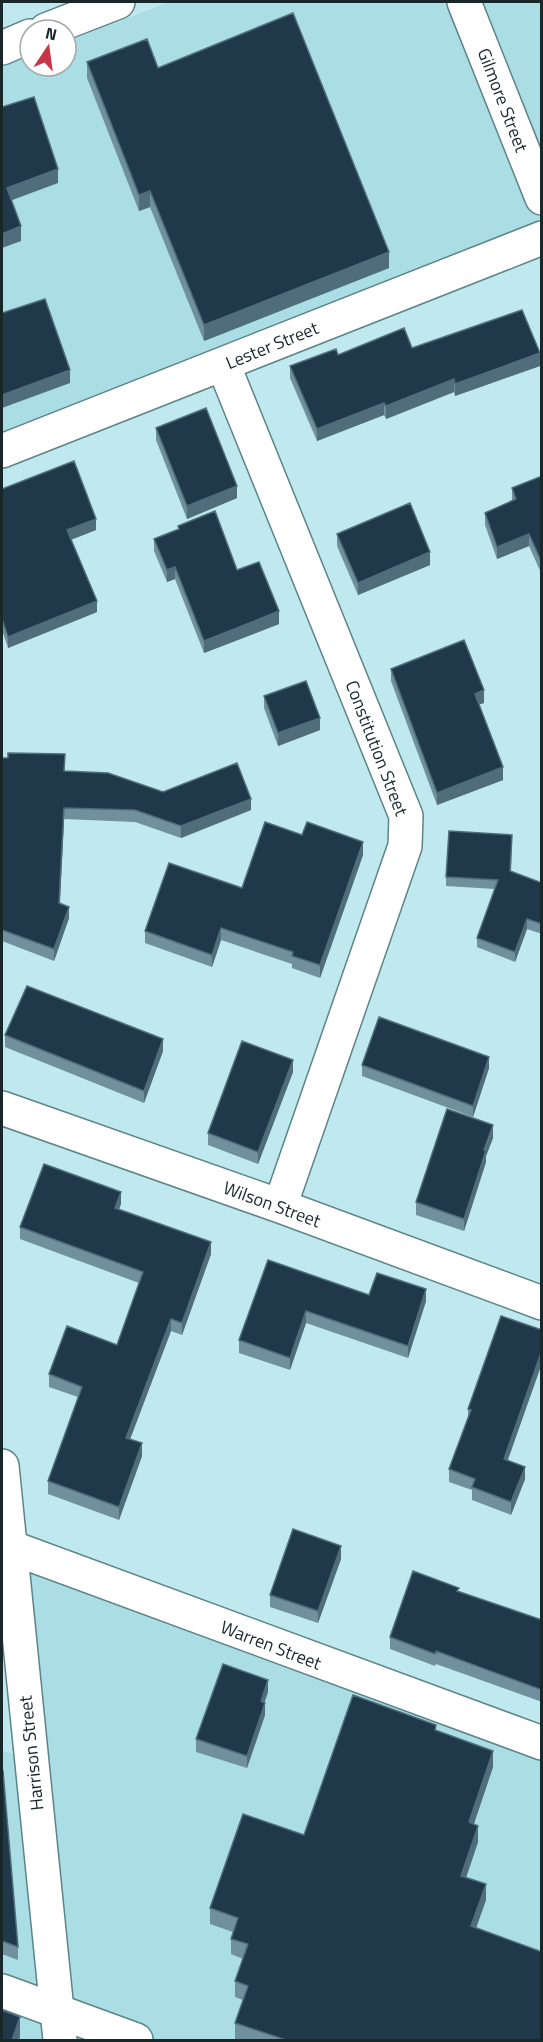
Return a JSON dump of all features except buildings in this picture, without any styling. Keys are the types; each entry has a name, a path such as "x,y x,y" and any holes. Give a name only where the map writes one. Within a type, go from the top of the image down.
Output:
{"street":[{"path":"77,18 118,2"},
{"name":"Gilmore Street","path":"464,2 542,198"},
{"path":"2,48 18,41"},
{"name":"Lester Street","path":"2,451 542,238"},
{"name":"Constitution Street","path":"224,364 406,816 405,846 280,1206"},
{"name":"Wilson Street","path":"2,1108 280,1206 542,1303"},
{"name":"Harrison Street","path":"2,1466 6,1545 59,2026"},
{"name":"Warren Street","path":"6,1545 542,1743"},
{"path":"2,1992 59,2026 136,2040"}],"shaded area":[{"path":"169,2 541,2 541,255 2,462 2,67 18,61 18,78 78,78 78,37"},
{"path":"20,1557 541,1754 541,2040 2,2040 2,1751 35,1760"}]}
